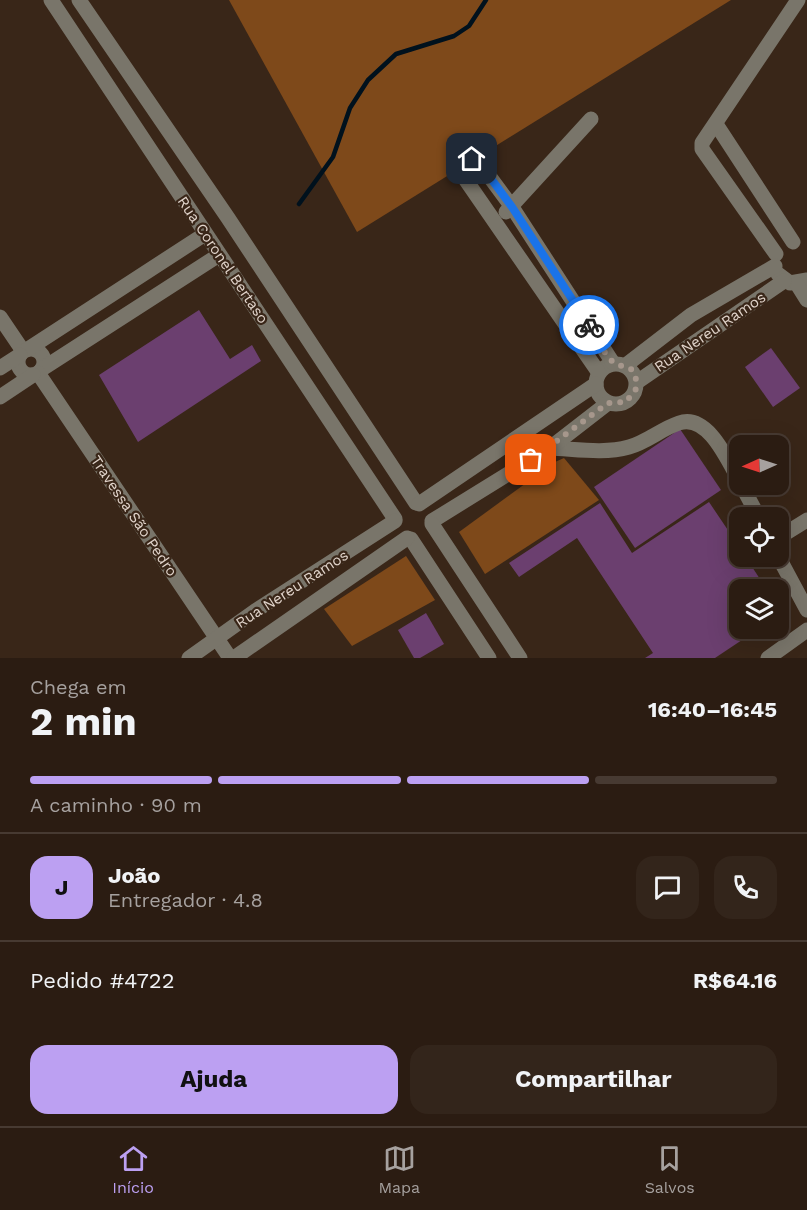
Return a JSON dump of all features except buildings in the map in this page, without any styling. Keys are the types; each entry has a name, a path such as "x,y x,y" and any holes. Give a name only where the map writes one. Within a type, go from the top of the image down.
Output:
{"street":[{"name":"Rua Coronel Bertaso","path":"51,0 395,520"},
{"name":"Rua Coronel Bertaso","path":"79,0 418,503"},
{"path":"798,0 702,143 702,149 776,260 796,282 807,300"},
{"path":"108,87 130,73"},
{"path":"494,221 512,207 591,119"},
{"path":"716,124 803,245"},
{"path":"472,159 478,161 512,207 619,364 635,375 636,389 630,399 620,404 608,403 599,395 597,378 461,173 461,168 472,159"},
{"path":"0,368 205,234"},
{"name":"Rua Nereu Ramos","path":"619,364 776,260 781,248 803,245"},
{"path":"0,397 219,255"},
{"name":"Rua Nereu Ramos","path":"637,382 796,282"},
{"path":"0,317 24,352 42,355 38,373"},
{"path":"24,352 20,370 38,373"},
{"path":"489,658 409,539 398,530 395,520 405,505 418,503 619,364"},
{"path":"306,385 329,370"},
{"name":"Travessa São Pedro","path":"38,373 232,658"},
{"path":"409,539 423,537 432,523 550,448 608,403"},
{"path":"550,448 606,451 628,447 681,422 694,422 714,435 729,463"},
{"path":"418,503 427,508 432,523 520,658"},
{"name":"Rua Nereu Ramos","path":"189,658 255,611 395,520"},
{"path":"789,531 807,520"},
{"name":"Rua Nereu Ramos","path":"232,658 409,539"},
{"path":"784,567 807,610"},
{"path":"768,658 807,630"}],"shaded area":[{"path":"229,0 731,0 357,232"},
{"path":"564,458 599,500 485,574 459,532 555,462"},
{"path":"406,556 435,600 352,646 324,609"}],"waterway":[{"path":"299,204 333,157 350,108 368,80 396,54 454,36 469,26 486,0"}],"way so far":[{"path":"531,460 608,403 626,402 634,394 637,382 635,375 626,365 613,363 589,325"}],"route":[{"path":"472,159 478,161 512,207 589,325"}]}
